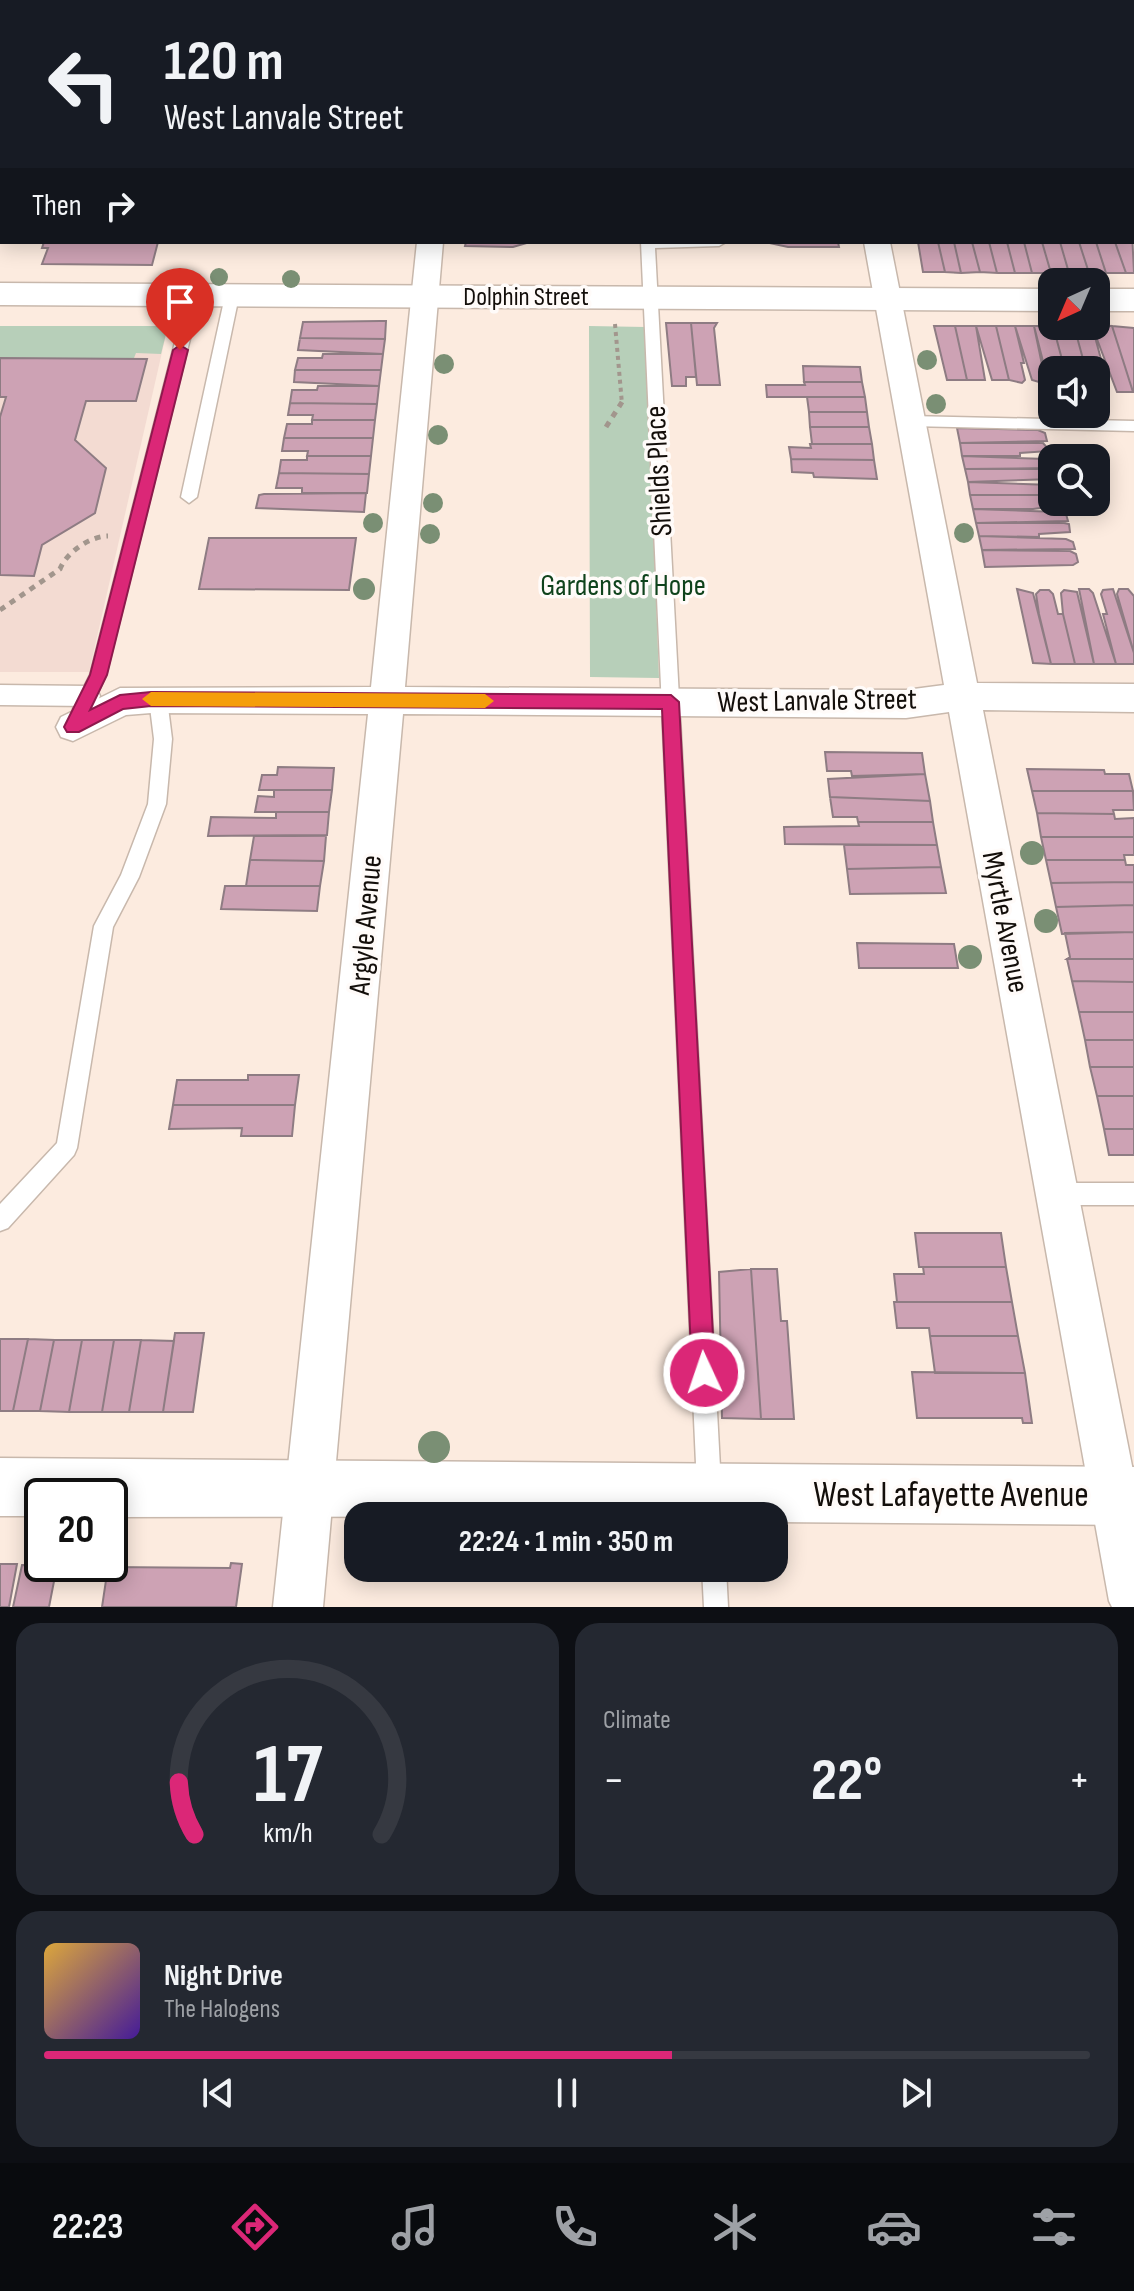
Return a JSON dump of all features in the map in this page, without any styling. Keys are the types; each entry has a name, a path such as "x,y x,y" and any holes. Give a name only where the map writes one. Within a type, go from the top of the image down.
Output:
{"main road":[{"name":"Dolphin Street","path":"0,294 1038,300"},
{"path":"1110,300 1134,300"},
{"name":"West Lafayette Avenue","path":"0,1487 312,1491 625,1502"},
{"name":"West Lafayette Avenue","path":"788,1503 1124,1496"}],"street":[{"name":"Argyle Avenue","path":"298,1607 312,1491 430,244"},
{"name":"Myrtle Avenue","path":"877,244 1057,1194 1124,1496 1134,1601"},
{"name":"West Lanvale Street","path":"0,695 81,711 120,702 158,699 906,704 962,696 1134,698"}],"lane":[{"name":"Shields Place","path":"648,244 710,1502"},
{"path":"81,711 98,675 194,295"},
{"path":"189,497 232,296"},
{"path":"910,421 1134,426"},
{"path":"0,1220 67,1148 104,926 130,877 157,804 163,739 158,699"},
{"path":"1057,1194 1134,1194"},
{"path":"715,1582 716,1607"}],"path":[{"path":"606,427 622,405 614,319"},
{"path":"0,610 60,569 64,558 98,536 114,536"}],"shaded area":[{"path":"0,326 168,326 89,672 0,672"}],"green space":[{"path":"0,326 168,326 161,354 136,353 134,358 0,358"},
{"name":"Gardens of Hope","path":"589,326 646,327 659,678 590,677"}],"building":[{"path":"43,244 157,244 152,265 42,264 48,248 42,248"},
{"path":"466,244 523,244 513,247"},
{"path":"774,244 838,244 839,247"},
{"path":"918,244 938,244 945,272 923,272"},
{"path":"938,244 954,244 961,273 945,272"},
{"path":"954,244 973,244 980,272 961,273"},
{"path":"973,244 990,244 997,273 980,272"},
{"path":"990,244 1008,244 1015,273 997,273"},
{"path":"1008,244 1025,244 1032,273 1015,273"},
{"path":"1025,244 1043,244 1050,268 1038,268 1038,273 1032,273"},
{"path":"1043,244 1061,244 1068,268 1050,268"},
{"path":"1061,244 1080,244 1087,268 1068,268"},
{"path":"1080,244 1097,244 1104,268 1087,268"},
{"path":"1097,244 1116,244 1126,273 1110,273 1110,268 1104,268"},
{"path":"1116,244 1133,244 1134,273 1126,273"},
{"path":"386,321 385,339 300,338 303,322"},
{"path":"666,323 691,323 696,377 686,377 686,386 672,386"},
{"path":"691,323 717,323 714,328 720,385 697,385"},
{"path":"934,326 955,326 967,380 947,380"},
{"path":"955,326 976,326 985,380 967,380"},
{"path":"976,326 996,326 1009,380 992,380"},
{"path":"996,326 1015,326 1024,363 1021,363 1025,380 1022,383 1009,380"},
{"path":"1015,326 1034,326 1040,356 1038,382 1032,380"},
{"path":"1034,326 1038,326 1038,340 1057,340 1061,356 1042,356"},
{"path":"1112,326 1133,392 1117,392 1110,374 1110,356 1103,356 1097,340 1110,340"},
{"path":"1112,326 1134,328 1134,392 1133,392"},
{"path":"300,338 385,339 383,354 298,350"},
{"path":"1057,340 1078,340 1082,356 1061,356"},
{"path":"1078,340 1096,340 1100,356 1082,356"},
{"path":"323,354 383,354 381,370 295,370 298,358 322,358"},
{"path":"0,358 147,359 136,401 86,401 75,440 106,468 95,513 42,545 34,576 0,575 0,417 6,397 0,397"},
{"path":"803,366 860,367 862,382 804,382"},
{"path":"295,370 381,370 379,386 294,382"},
{"path":"804,382 862,382 865,397 767,397 766,385 805,385"},
{"path":"318,386 379,386 377,404 290,403 292,390 317,390"},
{"path":"807,397 865,397 867,412 809,412"},
{"path":"290,403 377,404 375,420 312,420 313,415 288,415"},
{"path":"809,412 867,412 869,427 810,427"},
{"path":"312,420 375,420 373,438 284,438 287,424 312,424"},
{"path":"810,427 869,427 872,444 812,444"},
{"path":"957,428 1038,430 1045,433 1047,441 960,443"},
{"path":"284,438 373,438 371,456 307,456 308,451 282,451"},
{"path":"960,443 1044,444 1038,444 1038,452 1020,453 1020,456 962,456"},
{"path":"810,444 872,444 874,460 791,459 789,447 811,448"},
{"path":"307,456 371,456 369,474 279,473 281,460 307,460"},
{"path":"962,456 1038,459 1038,468 965,469"},
{"path":"791,459 874,460 877,479 814,477 813,473 792,472"},
{"path":"965,469 1038,469 1038,480 968,482"},
{"path":"279,473 369,474 367,493 302,493 302,488 276,488"},
{"path":"968,482 1038,484 1038,495 970,495"},
{"path":"366,493 364,512 256,508 259,495 264,494"},
{"path":"970,495 1038,495 1038,508 973,509"},
{"path":"973,509 1038,511 1038,516 1067,516 1068,521 976,523"},
{"path":"976,523 1064,523 1069,524 1070,532 1039,534 1039,537 979,536"},
{"path":"979,536 1066,539 1073,542 1075,549 982,550"},
{"path":"209,538 356,538 349,590 199,589"},
{"path":"982,550 1070,551 1076,554 1078,562 1073,565 985,567"},
{"path":"1017,589 1033,593 1051,664 1033,663"},
{"path":"1079,589 1089,589 1093,593 1116,664 1094,664"},
{"path":"1113,589 1134,653 1134,664 1116,664 1101,594 1103,590"},
{"path":"1119,589 1128,589 1134,596 1134,653 1117,594"},
{"path":"1040,590 1049,590 1053,594 1058,614 1063,614 1075,664 1051,664 1036,594"},
{"path":"1064,590 1077,592 1094,664 1075,664 1063,614 1061,593"},
{"path":"825,752 922,753 925,774 852,776 851,771 827,771"},
{"path":"278,767 334,768 332,790 259,790 262,775 277,775"},
{"path":"1027,769 1104,770 1105,774 1129,774 1133,791 1032,791"},
{"path":"925,774 930,801 830,797 828,779"},
{"path":"274,790 332,790 329,812 255,812 258,796 274,797"},
{"path":"1032,791 1133,791 1134,810 1113,810 1114,814 1037,813"},
{"path":"830,797 930,801 933,822 858,822 857,817 833,817"},
{"path":"276,812 329,812 327,835 208,836 211,817 276,818"},
{"path":"1037,813 1114,814 1115,819 1134,818 1134,837 1041,837"},
{"path":"858,822 933,822 937,845 785,844 784,827 859,826"},
{"path":"254,836 326,836 324,861 250,860"},
{"path":"1041,837 1134,837 1134,855 1124,855 1125,860 1046,860"},
{"path":"844,845 937,845 941,867 847,869"},
{"path":"250,860 324,861 320,886 246,886"},
{"path":"1046,860 1125,860 1126,865 1134,865 1134,882 1051,883"},
{"path":"941,867 946,893 850,894 847,869"},
{"path":"1134,882 1134,905 1056,907 1051,883"},
{"path":"225,886 320,886 317,911 221,909"},
{"path":"1134,905 1134,932 1062,934 1056,907"},
{"path":"1134,932 1134,959 1067,959 1070,957 1065,933"},
{"path":"857,943 954,944 958,968 859,968"},
{"path":"1067,959 1134,959 1134,982 1072,981"},
{"path":"1072,981 1134,982 1134,1012 1079,1012"},
{"path":"1079,1012 1134,1012 1134,1040 1085,1040"},
{"path":"1085,1040 1134,1040 1134,1067 1090,1067"},
{"path":"1090,1067 1134,1067 1134,1096 1097,1096"},
{"path":"248,1075 299,1075 295,1105 173,1105 177,1080 248,1080"},
{"path":"1097,1096 1134,1096 1134,1129 1104,1129"},
{"path":"173,1105 295,1105 292,1136 241,1136 242,1128 169,1129"},
{"path":"1104,1129 1134,1129 1134,1155 1109,1155"},
{"path":"915,1233 1001,1233 1006,1267 919,1267"},
{"path":"923,1267 1006,1267 1012,1302 897,1302 894,1274 924,1274"},
{"path":"751,1269 761,1419 722,1418 719,1272"},
{"path":"751,1269 777,1269 781,1321 787,1321 794,1419 761,1419"},
{"path":"894,1302 1012,1302 1018,1336 930,1336 929,1328 897,1328"},
{"path":"175,1333 204,1333 193,1412 163,1412"},
{"path":"930,1336 1018,1336 1025,1373 935,1373"},
{"path":"0,1339 28,1339 13,1411 0,1411"},
{"path":"28,1339 54,1340 40,1411 13,1411"},
{"path":"54,1340 82,1340 69,1412 40,1411"},
{"path":"82,1340 114,1340 102,1412 69,1412"},
{"path":"114,1340 141,1340 129,1412 102,1412"},
{"path":"141,1340 174,1341 163,1412 129,1412"},
{"path":"912,1372 1025,1373 1032,1423 1023,1423 1022,1418 917,1418"},
{"path":"231,1563 242,1564 236,1607 102,1607 106,1582 128,1582 128,1567 230,1568"},
{"path":"0,1564 17,1564 9,1607 0,1607"},
{"path":"22,1565 24,1582 54,1582 49,1607 13,1607"}],"slow traffic":[{"path":"151,699 485,701"}],"route":[{"path":"180,350 98,675 73,727 94,713 120,702 151,699 671,702 704,1373"}]}
